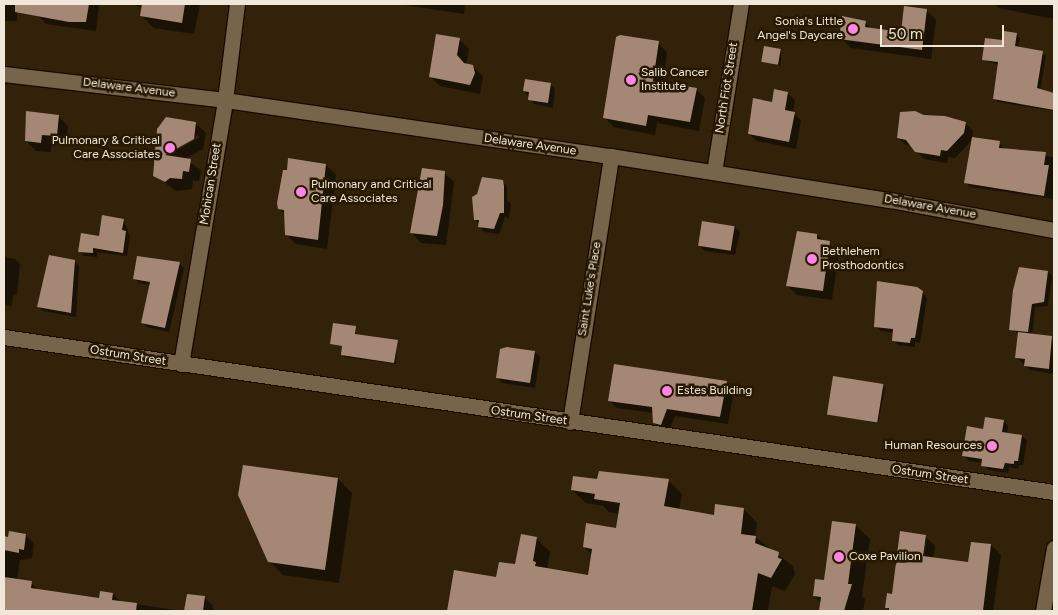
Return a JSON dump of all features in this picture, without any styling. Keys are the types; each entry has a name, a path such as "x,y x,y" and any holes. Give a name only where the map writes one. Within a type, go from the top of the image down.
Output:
{"street":[{"name":"Mohican Street","path":"181,364 225,100 237,4"},
{"name":"North Fiot Street","path":"714,172 740,4"},
{"name":"Delaware Avenue","path":"4,74 225,100 610,156 1054,230"},
{"name":"Saint Luke's Place","path":"570,422 610,156"},
{"name":"Ostrum Street","path":"4,337 1054,492"},
{"path":"1043,611 1054,548"}],"building":[{"path":"15,4 89,4 86,22 69,22 15,12"},
{"path":"142,4 185,4 182,23 140,16"},
{"name":"Sonia's Little Angel's Daycare","path":"904,6 927,9 922,50 839,39 842,16 866,21 865,27 901,32"},
{"path":"1004,31 1017,33 1015,46 1043,51 1037,88 1054,93 1054,110 993,99 998,62 982,60 985,38 1002,40"},
{"path":"436,34 460,38 457,55 464,63 473,65 475,73 470,85 429,77"},
{"name":"Salib Cancer Institute","path":"620,35 659,41 653,81 697,88 690,122 648,115 646,126 603,118 616,37"},
{"path":"764,46 781,49 778,65 761,62"},
{"path":"525,79 551,83 548,103 528,100 529,92 523,91"},
{"path":"774,89 788,92 785,110 795,112 789,142 748,134 753,98 772,102"},
{"path":"26,111 59,115 57,136 42,135 41,143 25,141"},
{"path":"915,111 924,115 945,116 966,122 964,133 947,151 941,150 940,156 915,152 906,140 897,138 900,112"},
{"name":"Pulmonary & Critical Care Associates","path":"166,117 196,122 194,139 165,155 191,159 189,172 183,171 182,179 170,178 165,182 153,176 157,129"},
{"path":"972,137 1000,141 999,148 1046,152 1044,165 1049,165 1044,196 964,183"},
{"name":"Pulmonary and Critical Care Associates","path":"288,158 326,164 318,240 285,235 284,210 278,209 277,203 283,170 287,170"},
{"path":"422,168 445,171 443,205 437,236 410,233"},
{"path":"482,177 503,180 504,213 500,213 494,229 478,227 479,220 474,220 472,197 477,194"},
{"path":"102,215 124,219 122,230 126,231 123,253 93,248 93,253 78,252 81,233 99,236"},
{"path":"702,221 735,226 731,251 698,246"},
{"name":"Bethlehem Prosthodontics","path":"797,231 817,234 817,239 830,241 823,291 786,286"},
{"path":"49,255 75,260 71,313 37,307"},
{"path":"137,256 180,262 165,328 141,323 150,282 133,279"},
{"path":"1019,267 1048,271 1044,302 1032,304 1028,332 1009,330 1013,290"},
{"path":"877,281 917,287 923,291 915,338 911,338 910,343 892,341 893,329 874,327"},
{"path":"333,323 356,326 355,334 398,340 394,363 341,355 342,346 330,344"},
{"path":"1018,332 1052,336 1049,369 1024,366 1025,359 1015,358"},
{"path":"507,347 535,351 530,383 496,378 500,349"},
{"name":"Estes Building","path":"614,364 727,381 720,417 667,409 661,425 653,423 652,407 608,401"},
{"path":"833,376 883,384 877,422 827,415"},
{"name":"Human Resources","path":"985,417 1004,420 1002,432 1022,435 1018,461 1014,461 1014,464 1005,463 1003,469 981,466 982,459 962,456 967,426 983,429"},
{"path":"243,465 338,478 325,570 268,562 238,495"},
{"path":"599,471 669,479 664,506 714,515 715,504 744,508 741,534 756,536 755,543 779,552 778,558 782,559 771,578 758,573 752,611 447,611 454,570 496,577 499,562 515,564 521,534 537,537 533,561 536,562 535,566 588,575 592,549 583,547 586,523 616,528 620,503 594,499 595,494 571,490 573,476 597,479"},
{"name":"Coxe Pavilion","path":"832,521 856,524 848,584 852,584 844,611 819,611 821,597 813,596 815,579 824,580"},
{"path":"9,531 26,534 24,550 19,549 19,553 4,550 4,536 8,537"},
{"path":"900,531 926,535 923,556 968,562 971,542 991,544 983,611 889,611 889,608 885,608 887,593 892,594"},
{"path":"4,577 32,581 31,588 99,598 100,591 113,593 112,600 137,603 136,611 4,611"},
{"path":"187,594 205,596 203,611 184,611"}],"place":[{"name":"Sonia's Little Angel's Daycare","path":"853,29"},
{"name":"Salib Cancer Institute","path":"631,80"},
{"name":"Pulmonary & Critical Care Associates","path":"170,148"},
{"name":"Pulmonary and Critical Care Associates","path":"301,192"},
{"name":"Bethlehem Prosthodontics","path":"812,259"},
{"name":"Estes Building","path":"667,391"},
{"name":"Human Resources","path":"992,446"},
{"name":"Coxe Pavilion","path":"839,557"}]}
